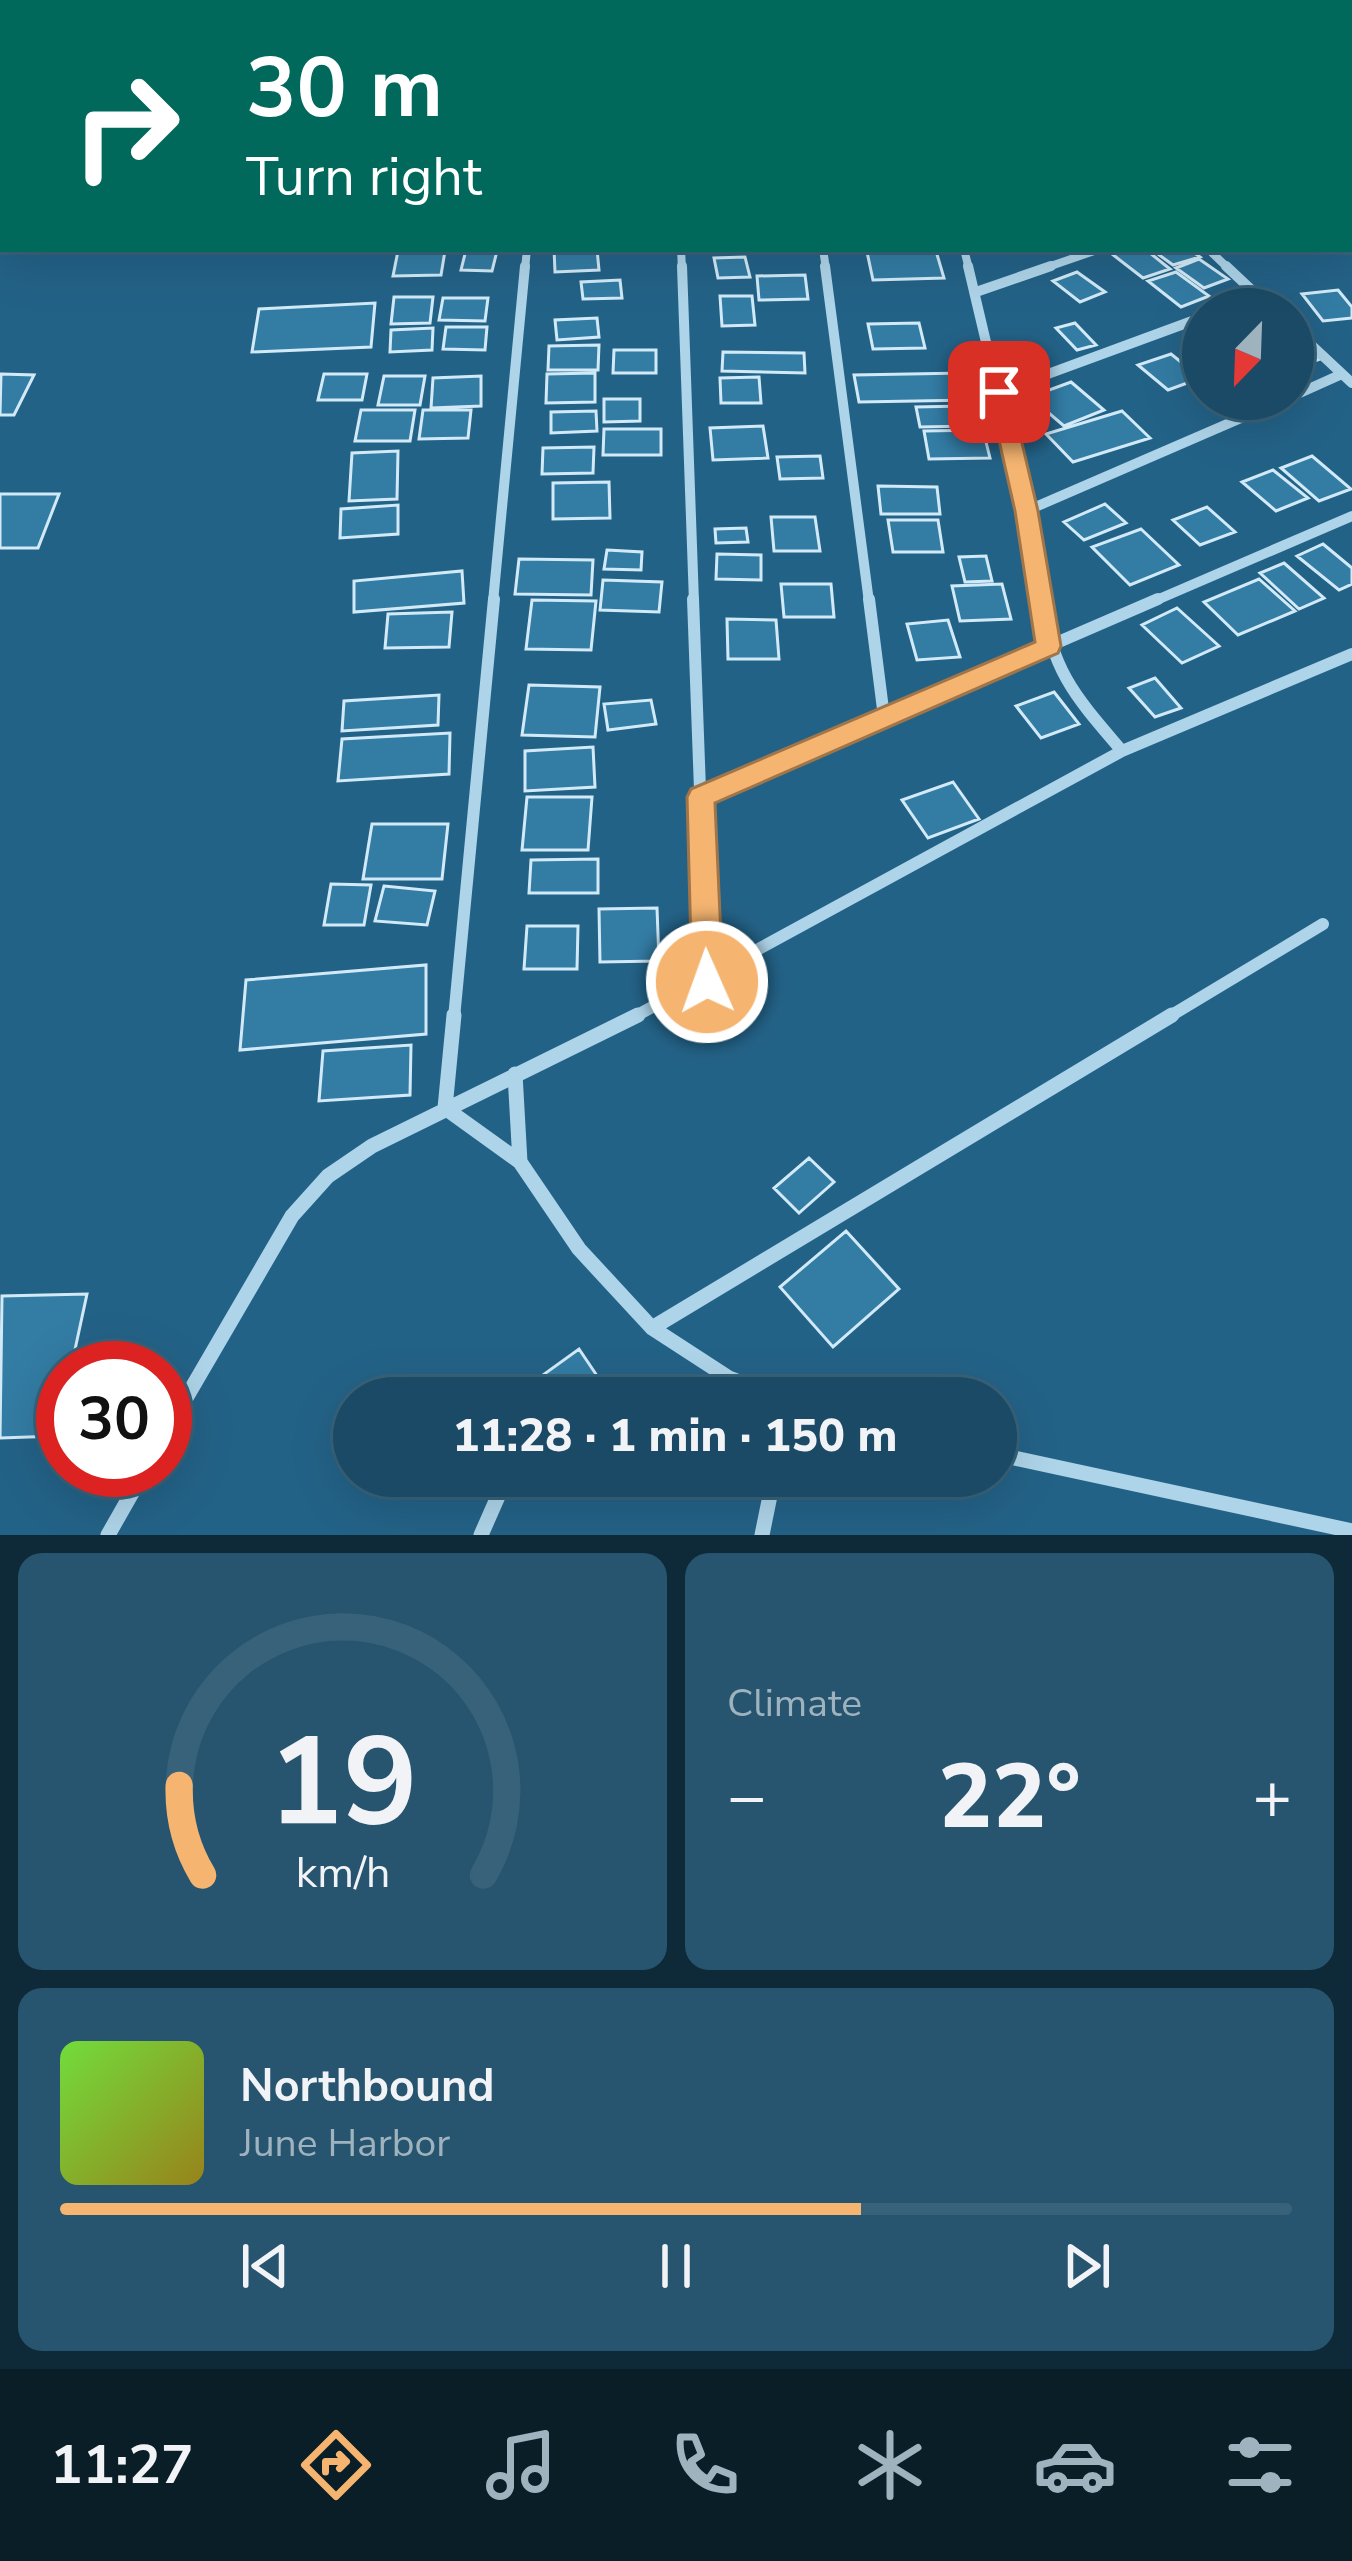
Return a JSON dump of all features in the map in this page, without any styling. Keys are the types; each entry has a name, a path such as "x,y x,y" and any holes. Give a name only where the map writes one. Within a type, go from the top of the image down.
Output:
{"street":[{"path":"446,1108 527,252"},
{"path":"681,252 707,982"},
{"path":"823,252 884,717"},
{"path":"965,252 1026,511 1048,646 1070,690 1122,751"},
{"path":"976,292 1091,252"},
{"path":"1211,252 1250,288"},
{"path":"999,392 1182,325"},
{"path":"1314,348 1347,379 1314,389"},
{"path":"1026,511 1236,420"},
{"path":"700,797 1352,516"},
{"path":"192,1388 292,1216 328,1176 372,1146 707,982 1122,751 1352,654"},
{"path":"652,1328 1323,924"},
{"path":"515,1075 520,1162"},
{"path":"446,1108 520,1162 579,1249 652,1328 727,1377"},
{"path":"1017,1459 1352,1531"},
{"path":"107,1535 129,1497"},
{"path":"481,1535 498,1497"},
{"path":"762,1535 770,1497"}],"building":[{"path":"398,252 445,252 441,275 393,276"},
{"path":"466,252 497,252 492,271 461,270"},
{"path":"554,252 597,252 599,270 555,272"},
{"path":"867,252 936,252 944,278 873,280"},
{"path":"1149,252 1170,269 1143,278 1112,254"},
{"path":"1155,252 1193,252 1200,257 1173,265"},
{"path":"745,257 750,277 718,278 714,258"},
{"path":"1199,259 1228,279 1204,288 1176,268"},
{"path":"1077,272 1105,292 1080,302 1053,281"},
{"path":"1176,272 1198,288 1182,288 1181,307 1148,281"},
{"path":"805,275 808,299 759,300 757,276"},
{"path":"620,280 622,298 583,299 581,282"},
{"path":"1338,290 1352,307 1352,318 1323,321 1314,309 1314,293"},
{"path":"720,296 752,296 755,325 722,326"},
{"path":"394,297 433,297 430,323 391,324"},
{"path":"443,298 488,298 485,321 439,320"},
{"path":"375,303 371,347 252,352 259,309"},
{"path":"597,318 599,337 557,340 555,320"},
{"path":"919,323 925,348 873,349 868,324"},
{"path":"1075,323 1096,345 1077,350 1056,328"},
{"path":"446,327 487,327 485,350 443,349"},
{"path":"433,328 432,350 390,352 391,330"},
{"path":"599,345 598,370 548,370 549,346"},
{"path":"614,350 656,350 656,373 613,373"},
{"path":"723,352 804,353 805,373 722,371"},
{"path":"1171,354 1182,363 1182,385 1168,390 1138,365"},
{"path":"595,373 595,402 546,403 547,374"},
{"path":"964,373 971,400 859,402 854,375"},
{"path":"1,374 34,375 14,415 0,415"},
{"path":"324,374 367,374 362,400 318,400"},
{"path":"384,376 425,376 420,405 378,405"},
{"path":"481,376 481,406 431,408 433,378"},
{"path":"759,377 761,403 721,403 720,378"},
{"path":"1071,382 1104,410 1064,426 1030,397"},
{"path":"604,399 640,399 640,421 604,422"},
{"path":"965,406 970,426 920,427 916,407"},
{"path":"361,410 415,410 410,441 355,441"},
{"path":"423,410 471,410 468,438 419,439"},
{"path":"596,411 597,431 551,433 551,412"},
{"path":"1122,411 1150,438 1073,462 1046,434"},
{"path":"763,426 768,458 713,460 710,428"},
{"path":"604,429 661,429 661,455 603,455"},
{"path":"983,430 990,458 929,459 924,431"},
{"path":"594,447 593,473 542,474 543,448"},
{"path":"398,451 397,499 349,501 352,453"},
{"path":"820,456 823,478 780,479 777,457"},
{"path":"1312,456 1351,489 1319,501 1281,468"},
{"path":"1273,470 1308,498 1276,511 1242,482"},
{"path":"609,482 610,518 553,519 553,483"},
{"path":"878,486 937,487 940,514 881,514"},
{"path":"0,494 59,494 38,548 0,548"},
{"path":"1105,504 1126,523 1084,540 1064,522"},
{"path":"398,505 398,534 340,538 341,509"},
{"path":"1207,507 1235,532 1200,545 1173,520"},
{"path":"771,517 815,517 820,551 774,551"},
{"path":"888,520 938,520 943,552 893,552"},
{"path":"746,528 748,542 716,543 715,529"},
{"path":"1141,529 1179,565 1130,585 1092,547"},
{"path":"1323,544 1352,568 1352,584 1339,590 1297,556"},
{"path":"607,550 642,552 641,570 604,569"},
{"path":"717,554 761,555 761,580 716,579"},
{"path":"986,556 992,581 965,582 959,557"},
{"path":"519,559 593,560 591,595 515,594"},
{"path":"1284,563 1324,598 1299,609 1260,573"},
{"path":"462,571 464,603 354,612 354,581"},
{"path":"1259,579 1295,611 1238,635 1204,602"},
{"path":"603,580 662,582 659,612 600,610"},
{"path":"781,584 831,584 834,617 784,617"},
{"path":"1002,584 1011,619 960,621 952,586"},
{"path":"532,600 596,601 591,650 526,649"},
{"path":"1177,608 1219,646 1182,663 1142,625"},
{"path":"452,612 449,647 385,648 388,614"},
{"path":"727,619 776,620 779,659 728,659"},
{"path":"948,620 960,657 917,660 907,624"},
{"path":"1155,678 1181,708 1155,717 1129,688"},
{"path":"529,685 600,687 595,737 522,735"},
{"path":"1054,692 1079,724 1041,738 1016,706"},
{"path":"439,695 438,725 342,731 344,701"},
{"path":"651,700 656,724 608,730 604,704"},
{"path":"450,733 449,774 338,781 342,739"},
{"path":"593,747 595,787 525,791 525,751"},
{"path":"953,782 979,819 928,838 902,800"},
{"path":"527,797 592,797 588,850 522,850"},
{"path":"372,824 448,824 442,879 363,879"},
{"path":"598,859 598,893 529,893 531,860"},
{"path":"331,884 371,885 364,925 324,925"},
{"path":"384,886 435,891 427,925 375,921"},
{"path":"657,908 659,961 600,962 599,909"},
{"path":"527,926 578,926 577,969 524,969"},
{"path":"426,965 426,1034 240,1050 246,980"},
{"path":"411,1045 410,1095 319,1101 323,1051"},
{"path":"809,1158 834,1182 799,1213 774,1188"},
{"path":"846,1231 899,1289 833,1347 780,1287"},
{"path":"87,1294 77,1341 36,1341 36,1437 0,1438 2,1296"},
{"path":"579,1349 598,1377 540,1377"}],"route":[{"path":"707,982 700,797 1048,646 1026,511 999,392"}]}
